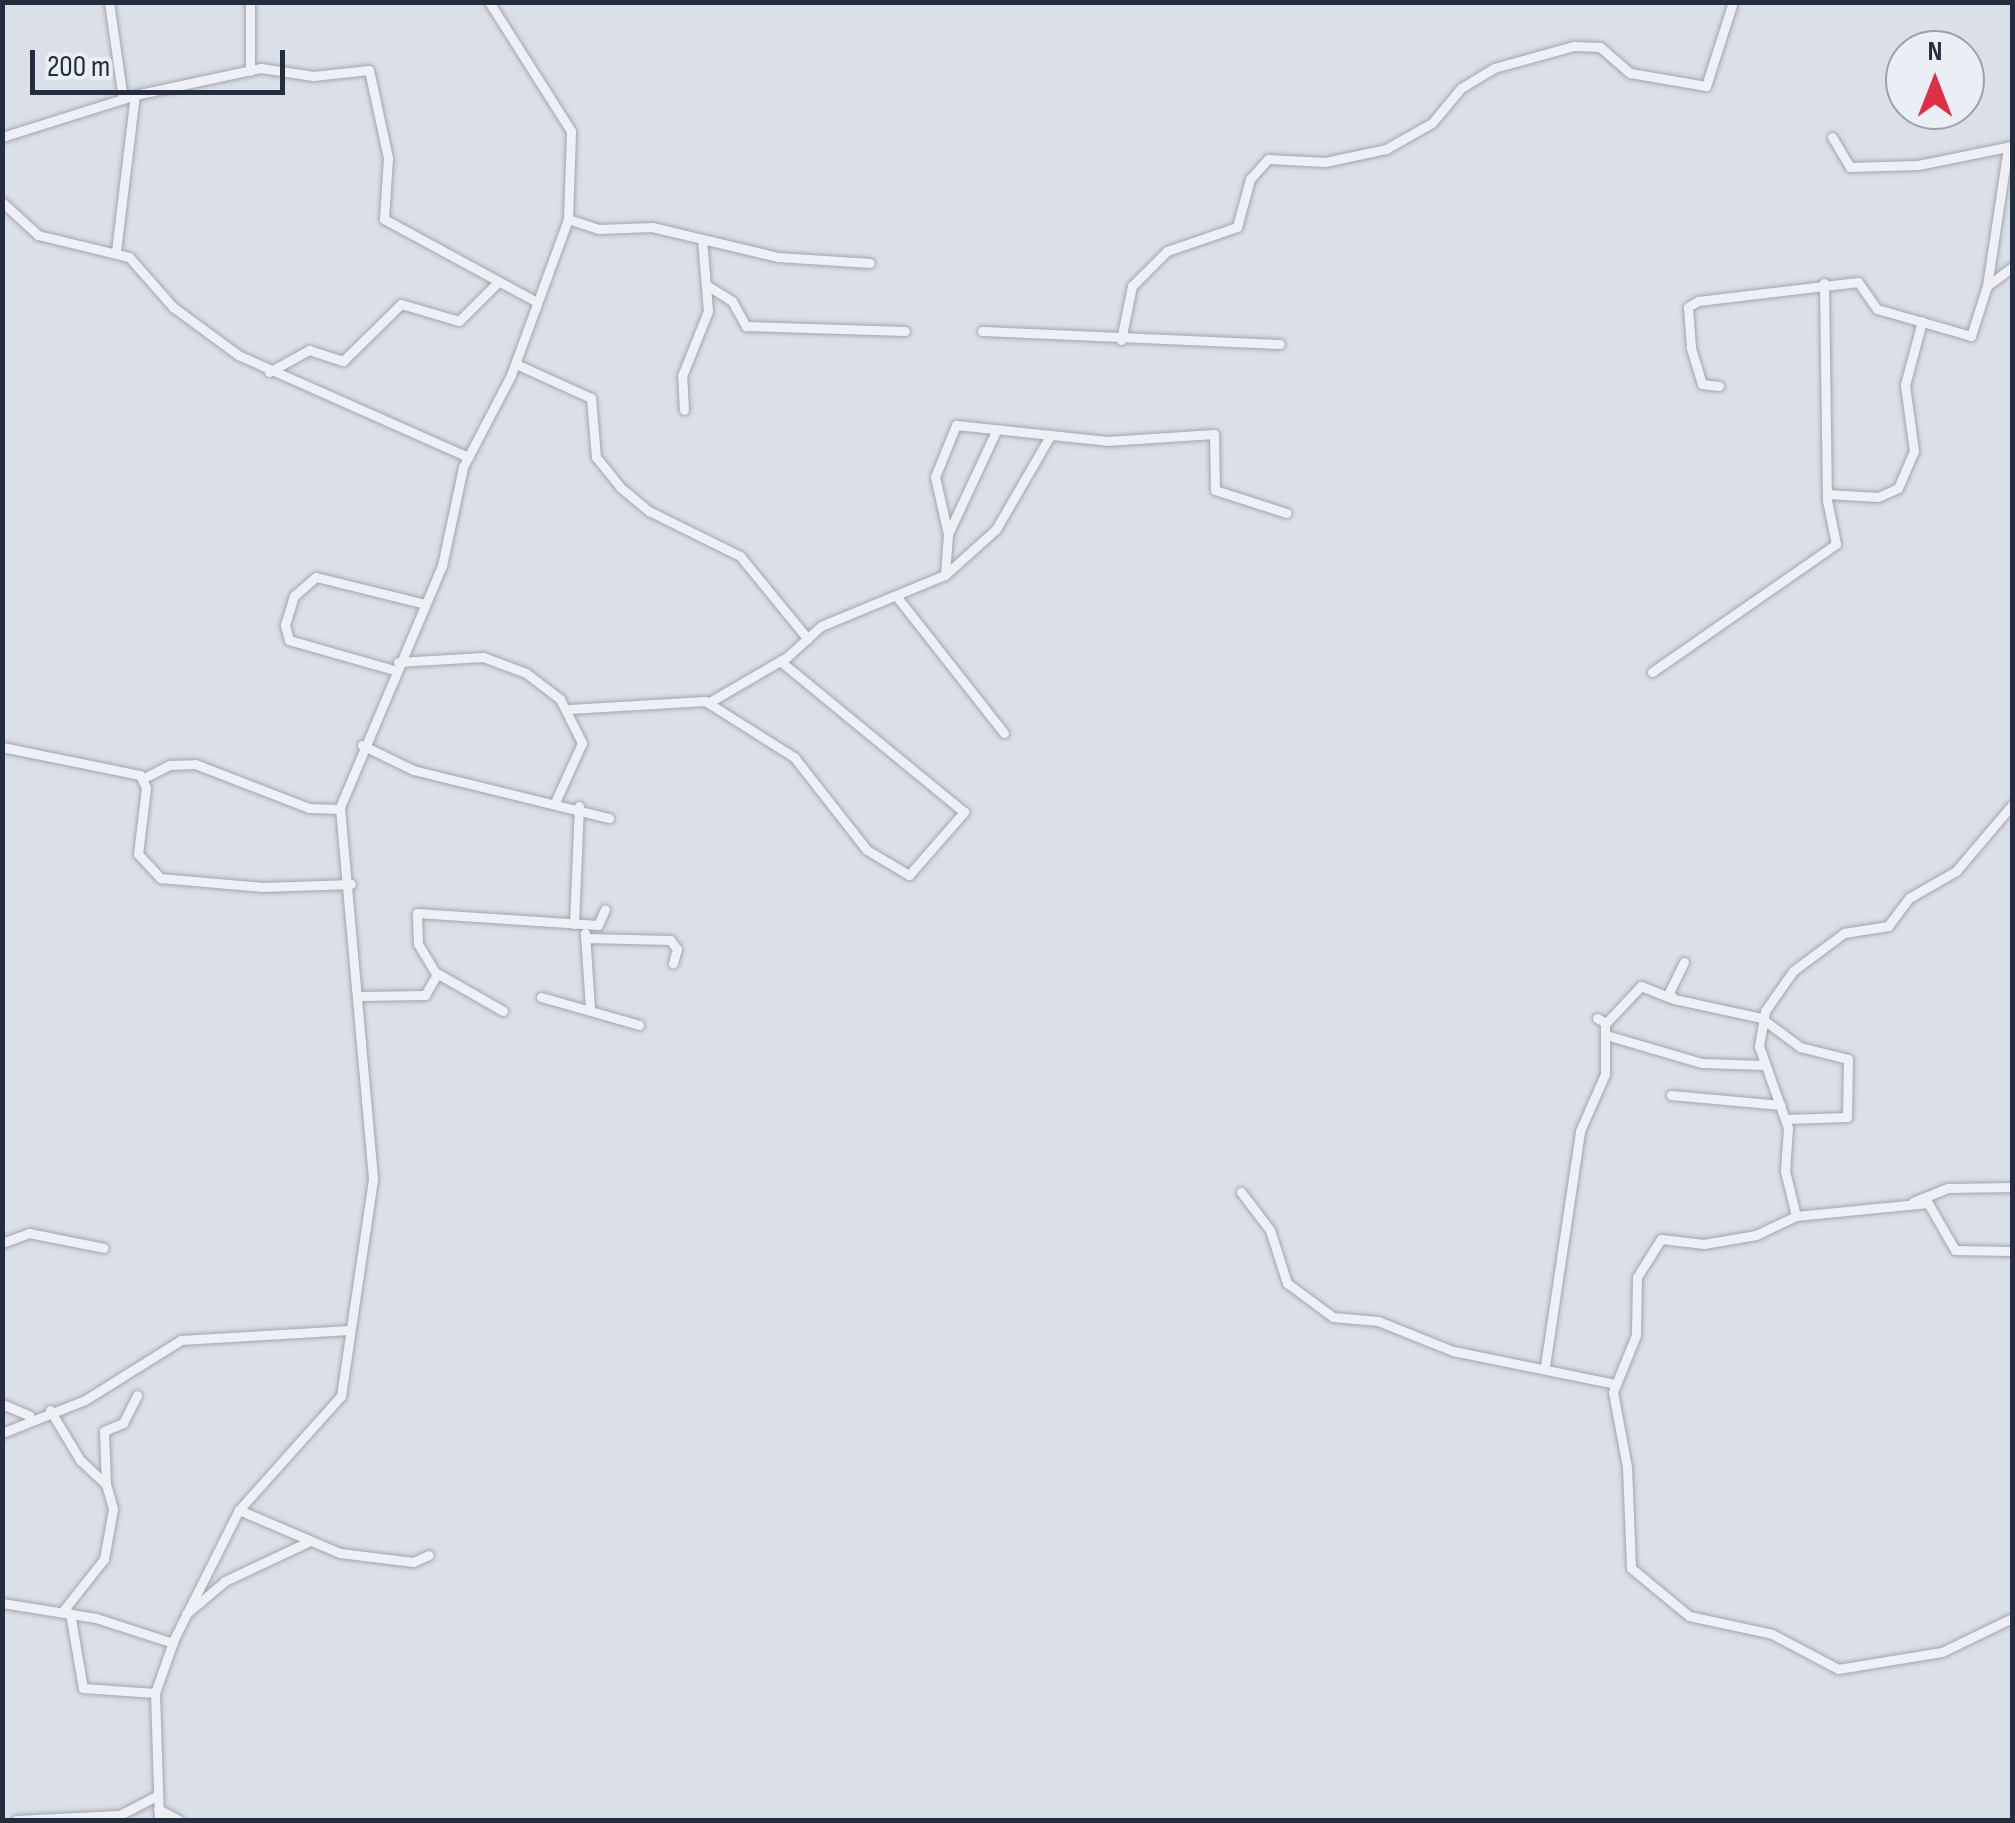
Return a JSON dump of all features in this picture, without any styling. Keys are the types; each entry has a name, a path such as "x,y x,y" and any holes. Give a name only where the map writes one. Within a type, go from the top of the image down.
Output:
{"street":[{"path":"109,2 123,99"},
{"path":"250,2 250,71"},
{"path":"179,1820 159,1815 158,1795 155,1692 173,1643 238,1510 338,1406 373,1183 352,884 340,810 362,745 426,604 468,457 516,364 533,300 568,219 571,131 489,2"},
{"path":"1121,340 1132,286 1167,251 1237,226 1250,179 1268,159 1326,162 1386,149 1432,123 1461,88 1494,68 1574,46 1600,48 1630,73 1706,86 1733,2"},
{"path":"2,137 136,95 250,71 371,71 388,158 384,219 459,254 496,284 533,300"},
{"path":"116,251 136,95"},
{"path":"1719,386 1702,384 1688,306 1732,292 1860,282 1875,308 1974,335 2010,147 1904,167 1850,167 1832,137"},
{"path":"2,202 38,235 116,251 188,321 269,372 468,457"},
{"path":"568,219 702,240 778,257 870,262"},
{"path":"684,410 682,379 706,321 708,286 702,240"},
{"path":"1986,286 2012,268"},
{"path":"1652,672 1834,546 1827,494 1824,283"},
{"path":"269,372 306,351 343,361 401,304 460,321 496,284"},
{"path":"708,286 732,301 746,326 905,331"},
{"path":"1827,494 1878,497 1898,488 1914,451 1906,385 1922,321"},
{"path":"982,331 1280,344"},
{"path":"516,364 592,398 596,457 620,487 742,558 808,638"},
{"path":"948,534 934,495 949,432 961,424 995,433 1050,436 1215,435 1215,490 1286,512"},
{"path":"945,575 948,534 995,433"},
{"path":"570,709 708,703 780,661 808,638 945,575 996,529 1050,436"},
{"path":"426,604 316,577 294,596 284,630 290,640 396,666 483,657 526,674 570,709 581,748 556,800"},
{"path":"897,597 1004,734"},
{"path":"708,703 794,757 861,844 910,875 964,812 780,661"},
{"path":"362,745 413,770 556,800 609,818"},
{"path":"2,748 144,778 170,765 195,764 309,808 340,810"},
{"path":"144,778 138,854 160,878 263,887 352,884"},
{"path":"1796,1216 1785,1171 1785,1118 1764,1065 1761,1018 1793,972 1847,931 1888,926 1908,898 1968,860 2012,805"},
{"path":"579,806 579,925 585,938 590,1008"},
{"path":"503,1011 437,974 416,939 420,910 579,925 600,924 605,910"},
{"path":"585,938 670,940 677,949 673,964"},
{"path":"1671,998 1684,962"},
{"path":"361,996 425,995 437,974"},
{"path":"1545,1366 1580,1131 1605,1074 1606,1035 1601,1021 1641,986 1671,998 1761,1018 1800,1047 1849,1062 1847,1116 1785,1118"},
{"path":"541,997 639,1025"},
{"path":"1606,1035 1702,1063 1764,1065"},
{"path":"1671,1096 1781,1104"},
{"path":"1911,1203 1948,1188 2012,1187"},
{"path":"1241,1192 1267,1226 1287,1283 1333,1317 1378,1321 1452,1352 1545,1366 1615,1384"},
{"path":"2012,1251 1954,1250 1932,1204 1911,1203 1796,1216 1756,1234 1654,1243 1637,1276 1634,1344 1615,1384 1631,1568 1681,1612 1786,1639 1838,1668 1942,1652 2012,1618"},
{"path":"2,1243 29,1233 104,1248"},
{"path":"2,1433 30,1416 85,1400 181,1340 349,1330"},
{"path":"137,1395 123,1423 104,1431 111,1543 66,1612 83,1688 155,1692"},
{"path":"2,1404 30,1416"},
{"path":"50,1410 80,1460 106,1484"},
{"path":"238,1510 308,1542 408,1561 430,1555"},
{"path":"186,1614 225,1581 287,1558 308,1542"},
{"path":"2,1603 66,1612 173,1643"},
{"path":"16,1820 115,1818 158,1795"}]}
